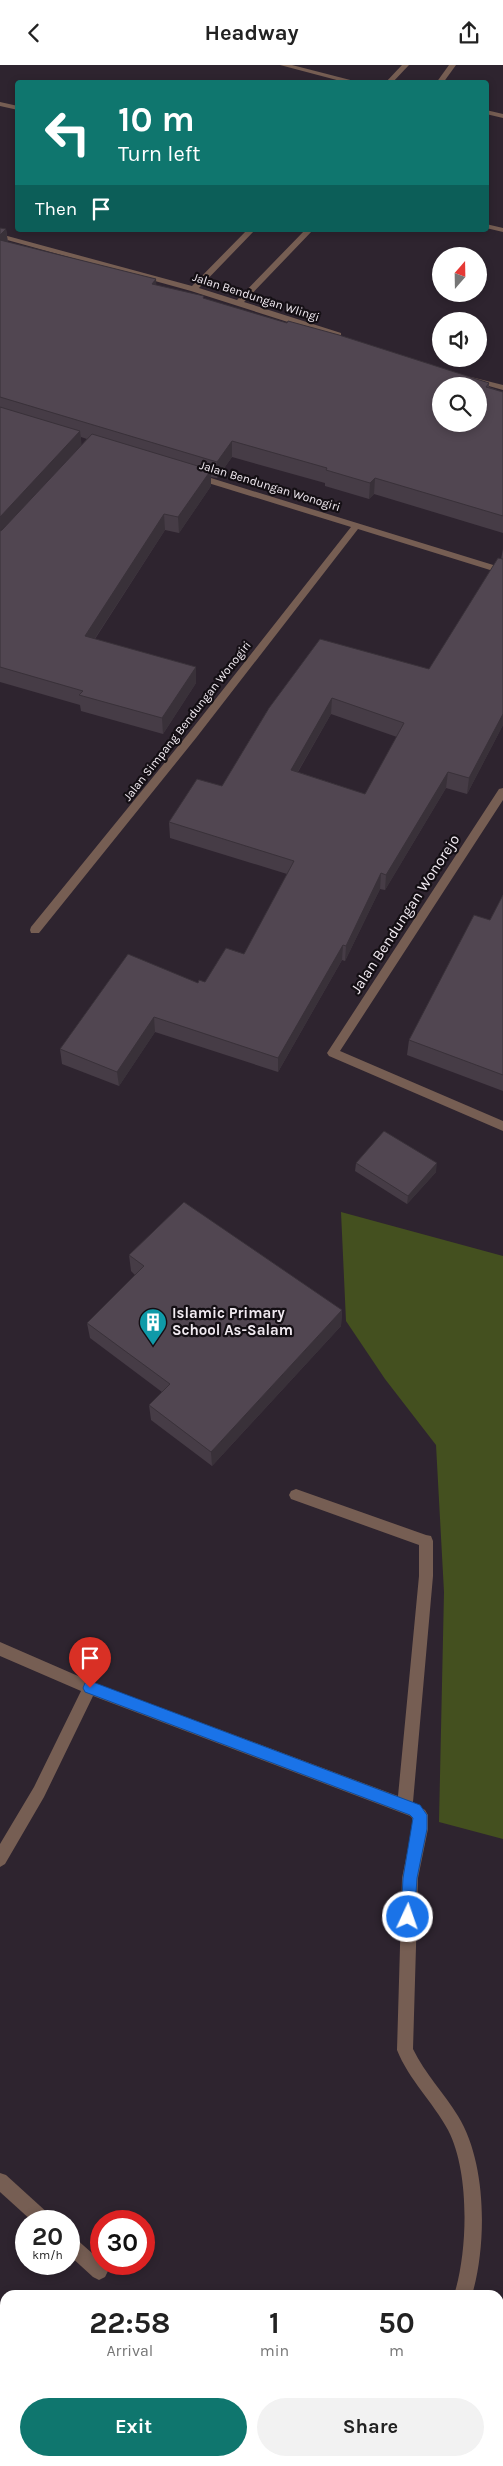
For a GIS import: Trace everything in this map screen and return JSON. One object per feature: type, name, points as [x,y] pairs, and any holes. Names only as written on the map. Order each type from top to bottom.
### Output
[{"type":"street","points":[[283,65],[346,80]]},
{"type":"street","points":[[391,80],[406,65]]},
{"type":"street","points":[[442,80],[453,65]]},
{"type":"street","points":[[0,103],[15,107]]},
{"type":"street","points":[[489,113],[503,116]]},
{"type":"street","points":[[489,227],[503,230]]},
{"type":"street","points":[[194,289],[249,232]]},
{"type":"street","points":[[239,303],[307,232]]},
{"type":"street","name":"Jalan Bendungan Wlingi","points":[[0,236],[194,289],[343,337]]},
{"type":"street","points":[[465,376],[503,388]]},
{"type":"street","name":"Jalan Bendungan Wonogiri","points":[[186,474],[503,571]]},
{"type":"street","name":"Jalan Simpang Bendungan Wonogiri","points":[[35,930],[192,735],[356,526]]},
{"type":"street","name":"Jalan Bendungan Wonorejo","points":[[503,792],[332,1053],[503,1126]]},
{"type":"street","points":[[296,1495],[426,1541],[426,1576],[405,1806]]},
{"type":"street","points":[[0,1649],[90,1688],[405,1806],[415,1810],[420,1815],[420,1829],[410,1878],[405,2050],[411,2065],[454,2123],[466,2164],[473,2210],[473,2239],[472,2266],[465,2290]]},
{"type":"street","points":[[0,1859],[38,1792],[90,1688]]},
{"type":"street","points":[[0,2181],[32,2210]]},
{"type":"street","points":[[80,2254],[90,2263]]},
{"type":"green space","points":[[341,1212],[503,1256],[503,1839],[439,1822],[444,1592],[436,1445],[385,1379],[346,1321]]},
{"type":"building","points":[[0,228],[6,229],[0,235]]},
{"type":"building","points":[[0,240],[156,279],[152,284],[204,296],[203,298],[287,323],[288,321],[339,335],[432,365],[432,367],[439,367],[470,377],[432,377],[432,432],[487,432],[487,387],[503,392],[503,516],[375,478],[370,483],[326,470],[327,468],[232,441],[217,462],[0,397]]},
{"type":"building","points":[[0,407],[80,431],[0,517]]},
{"type":"building","points":[[92,434],[211,470],[178,517],[164,514],[85,636],[196,667],[162,718],[79,695],[83,691],[0,667],[0,531]]},
{"type":"building","points":[[498,558],[503,559],[503,714],[469,778],[448,772],[386,875],[381,873],[346,946],[343,945],[278,1058],[154,1017],[117,1072],[60,1049],[128,954],[198,983],[199,980],[205,982],[226,948],[244,954],[294,861],[169,822],[197,779],[222,786],[269,708],[320,639],[429,669]],"holes":[[[332,698],[404,723],[365,794],[291,770]]]},
{"type":"building","points":[[503,895],[503,1075],[409,1040],[474,915],[490,920]]},
{"type":"building","points":[[384,1131],[437,1163],[408,1196],[356,1163]]},
{"type":"building","name":"Islamic Primary School As-Salam","points":[[184,1202],[342,1310],[211,1452],[149,1405],[170,1384],[87,1323],[144,1266],[129,1255]]},
{"type":"place","name":"Islamic Primary School As-Salam","points":[[153,1346]]},
{"type":"route","points":[[90,1688],[415,1810],[420,1815],[420,1829],[410,1878],[408,1917]]}]
